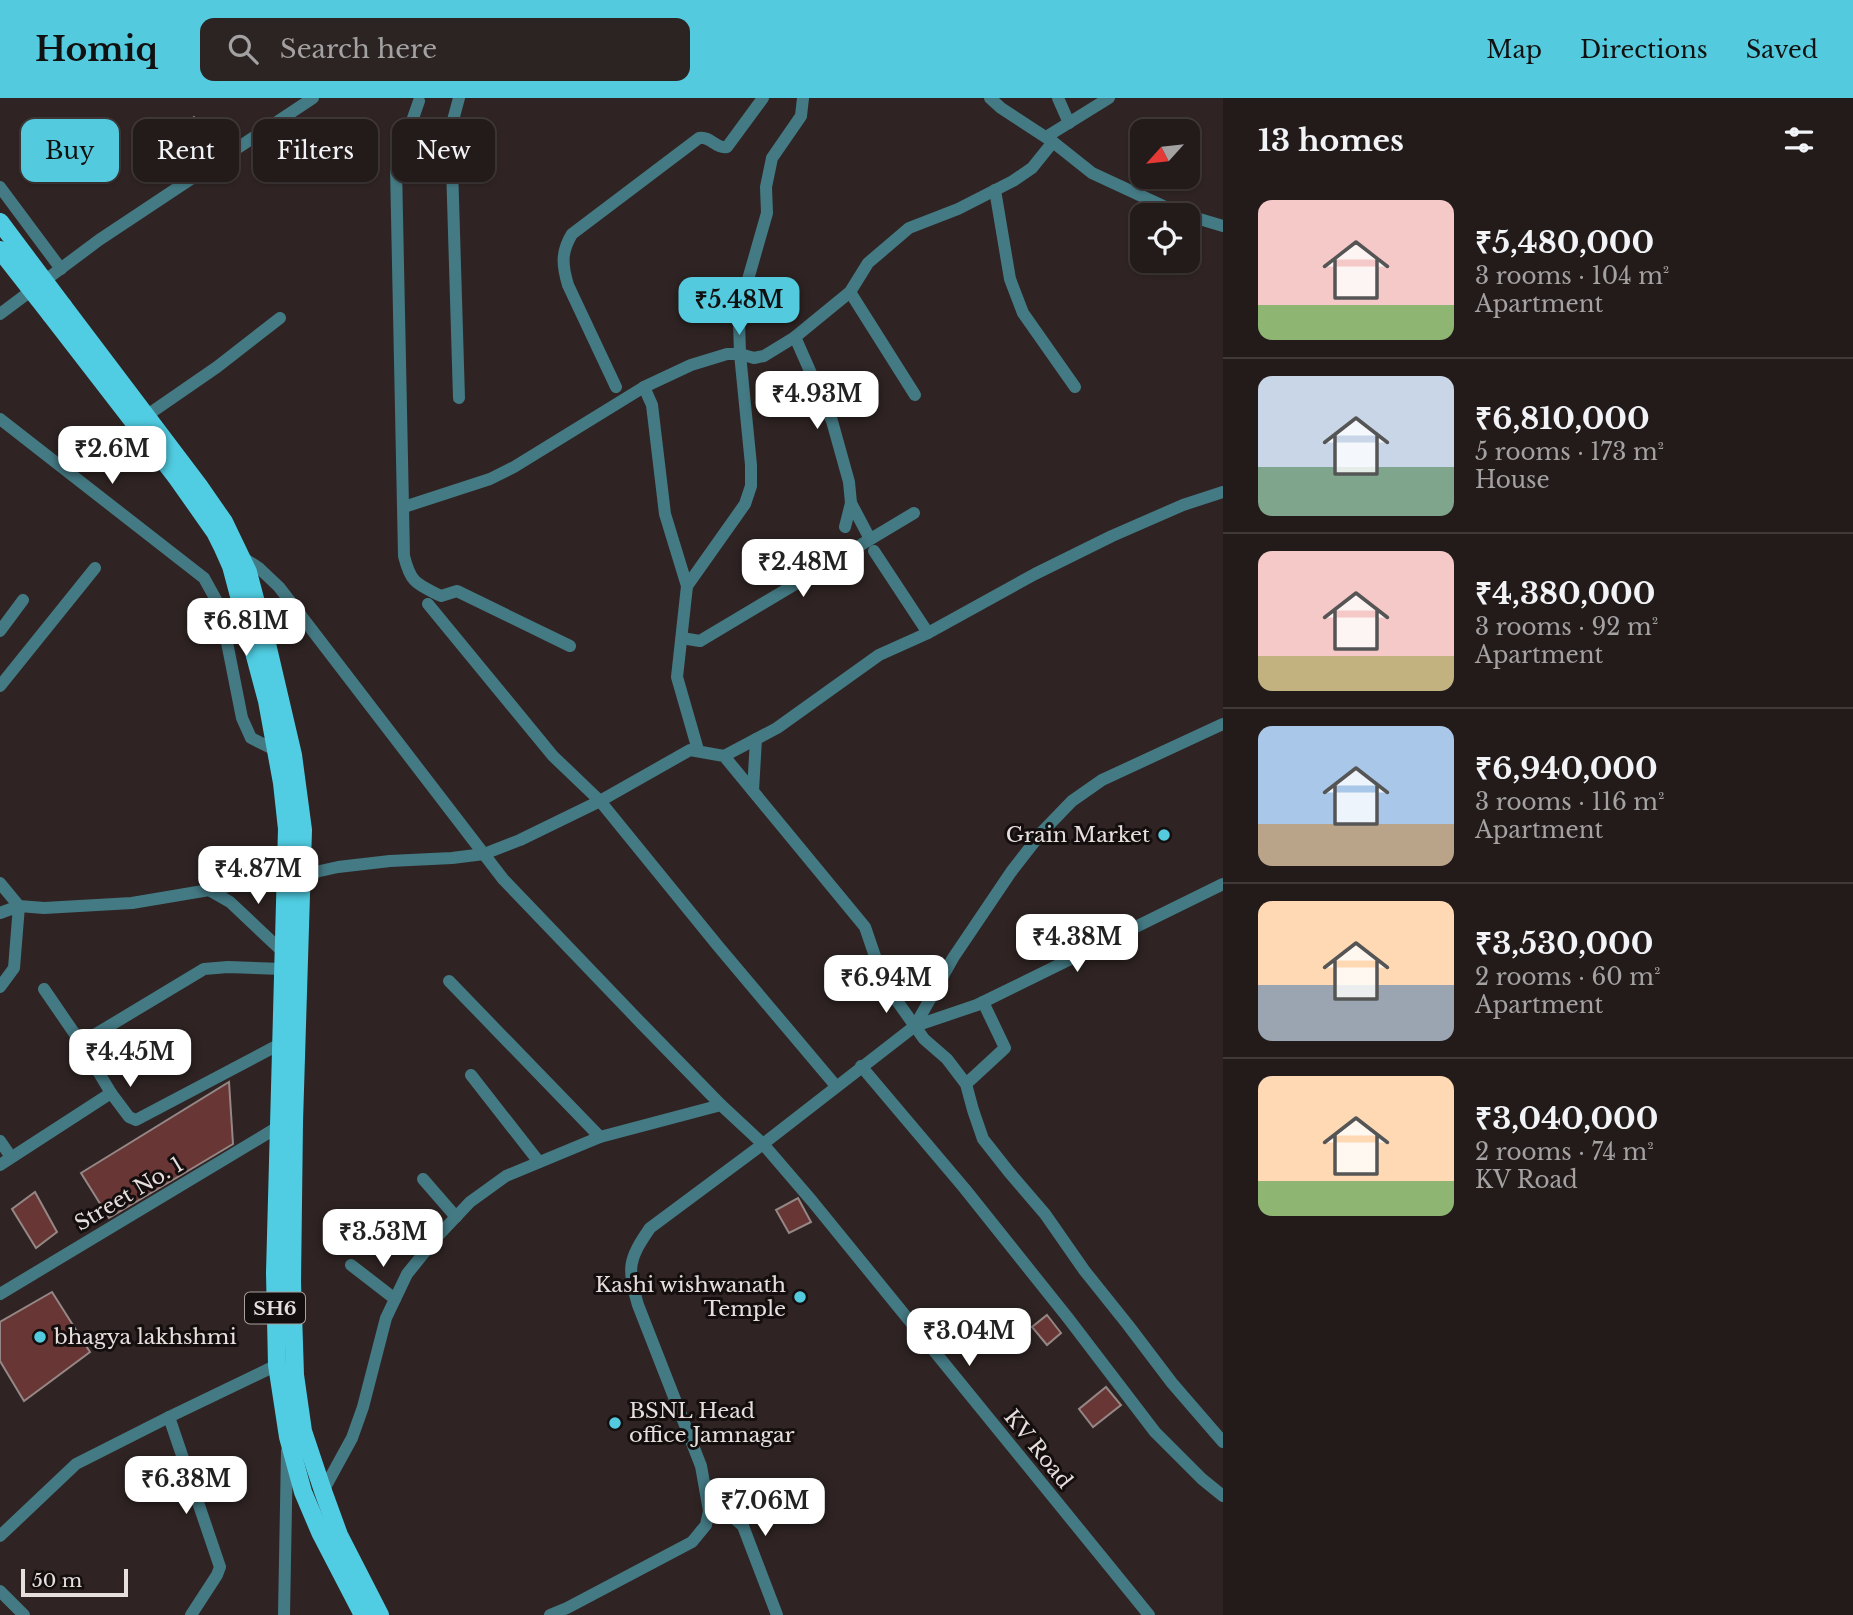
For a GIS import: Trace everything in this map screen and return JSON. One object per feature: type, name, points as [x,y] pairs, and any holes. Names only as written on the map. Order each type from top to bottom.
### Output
[{"type":"main road","name":"SH6","points":[[0,222],[57,310],[141,421],[199,486],[224,522],[241,556],[258,607],[293,755],[303,830],[294,875],[283,961],[275,1273],[277,1365],[288,1437],[303,1492],[320,1532],[363,1615]]},
{"type":"main road","name":"SH6","points":[[0,250],[57,310]]},
{"type":"main road","name":"SH6","points":[[141,421],[223,548],[231,566],[267,701],[282,783],[294,875],[292,1282],[295,1376],[303,1430],[323,1491],[339,1535],[380,1615]]},
{"type":"street","points":[[0,314],[99,240],[313,98]]},
{"type":"street","points":[[459,98],[452,124],[459,398]]},
{"type":"street","points":[[616,387],[568,285],[563,251],[566,244],[572,234],[699,138],[704,137],[722,148],[727,148],[763,98]]},
{"type":"street","points":[[687,586],[745,504],[751,486],[740,354],[741,304],[767,212],[766,187],[772,158],[801,116],[803,98]]},
{"type":"street","points":[[990,98],[1092,173],[1176,212],[1223,226]]},
{"type":"street","points":[[1058,98],[1069,123]]},
{"type":"street","points":[[404,507],[489,479],[514,467],[644,387],[691,365],[716,356],[740,354],[758,358],[795,337],[850,292],[868,263],[909,228],[958,209],[1023,175],[1050,140],[1069,123],[1109,98]]},
{"type":"street","points":[[419,101],[396,167],[404,556],[417,584],[441,596],[457,591],[569,646]]},
{"type":"street","points":[[0,187],[61,269]]},
{"type":"street","points":[[995,190],[1010,279],[1023,313],[1075,387]]},
{"type":"street","points":[[850,292],[915,395]]},
{"type":"street","points":[[141,421],[280,318]]},
{"type":"street","points":[[795,337],[832,421],[849,482],[850,503],[845,527]]},
{"type":"street","points":[[644,387],[652,405],[665,514],[687,586],[677,677],[698,750]]},
{"type":"street","points":[[0,419],[204,578],[220,607],[242,718],[251,738],[277,751]]},
{"type":"street","points":[[724,756],[777,728],[879,655],[928,633],[1035,574],[1112,536],[1183,505],[1223,492]]},
{"type":"street","points":[[850,503],[872,545],[928,633]]},
{"type":"street","points":[[682,638],[700,641],[872,545],[914,513]]},
{"type":"street","name":"KV Road","points":[[223,548],[259,568],[279,587],[503,879],[721,1105],[763,1144],[812,1200],[1149,1615]]},
{"type":"street","points":[[0,686],[4,671],[95,568]]},
{"type":"street","points":[[0,631],[23,600]]},
{"type":"street","points":[[428,604],[553,756],[600,801],[836,1086]]},
{"type":"street","points":[[915,1026],[953,958],[1011,872],[1042,832],[1072,801],[1102,780],[1223,724]]},
{"type":"street","points":[[753,791],[756,739]]},
{"type":"street","points":[[0,913],[19,905],[44,908],[132,903],[338,867],[484,854],[520,840],[600,801],[690,750],[724,756],[865,927],[890,991],[924,1039],[947,1059],[966,1084],[983,1139],[1045,1214],[1084,1270],[1172,1383],[1223,1442]]},
{"type":"street","points":[[0,883],[19,905],[14,968],[0,987]]},
{"type":"street","points":[[550,1615],[569,1612],[692,1542],[706,1525],[709,1511],[701,1466],[632,1285],[630,1265],[637,1247],[650,1228],[915,1026],[983,1002],[1223,884]]},
{"type":"street","points":[[209,891],[230,902],[283,961]]},
{"type":"street","points":[[81,1043],[204,969],[283,961]]},
{"type":"street","points":[[449,981],[600,1137]]},
{"type":"street","points":[[44,989],[111,1093],[136,1121],[280,1044]]},
{"type":"street","points":[[966,1084],[1005,1048],[983,1002]]},
{"type":"street","points":[[861,1066],[965,1189],[1155,1432],[1223,1496]]},
{"type":"street","points":[[471,1075],[539,1162]]},
{"type":"street","points":[[0,1166],[111,1093]]},
{"type":"street","points":[[323,1491],[352,1438],[363,1407],[386,1318],[407,1274],[470,1202],[506,1176],[600,1137],[721,1105]]},
{"type":"street","name":"Street No. 1","points":[[0,1294],[278,1127]]},
{"type":"street","points":[[0,1141],[11,1157]]},
{"type":"street","points":[[424,1179],[456,1217]]},
{"type":"street","points":[[351,1265],[395,1299]]},
{"type":"street","points":[[0,1536],[76,1464],[277,1365]]},
{"type":"street","points":[[284,1615],[288,1437],[300,1404]]},
{"type":"street","points":[[169,1417],[219,1563],[217,1575],[191,1615]]},
{"type":"street","points":[[707,1494],[743,1526],[777,1615]]},
{"type":"street","points":[[0,1591],[24,1615]]},
{"type":"building","points":[[229,1082],[233,1144],[109,1218],[81,1173]]},
{"type":"building","points":[[35,1192],[57,1232],[36,1248],[12,1209]]},
{"type":"building","points":[[798,1198],[811,1222],[789,1233],[776,1210]]},
{"type":"building","name":"bhagya lakhshmi","points":[[52,1292],[90,1352],[24,1401],[0,1361],[0,1322]]},
{"type":"building","points":[[1047,1315],[1061,1333],[1047,1345],[1032,1327]]},
{"type":"building","points":[[1106,1387],[1121,1405],[1093,1427],[1079,1409]]},
{"type":"place","name":"Grain Market","points":[[1164,835]]},
{"type":"place","name":"Kashi wishwanath Temple","points":[[800,1297]]},
{"type":"place","name":"bhagya lakhshmi","points":[[40,1337]]},
{"type":"place","name":"BSNL Head office Jamnagar","points":[[615,1423]]}]
